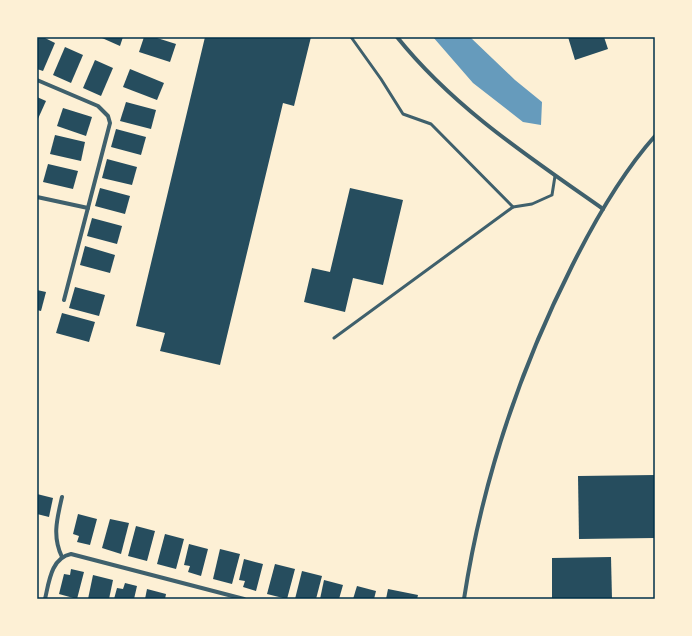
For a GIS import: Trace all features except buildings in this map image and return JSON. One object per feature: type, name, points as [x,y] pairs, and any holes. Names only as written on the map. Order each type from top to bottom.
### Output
[{"type":"street","points":[[397,37],[426,70],[454,98],[509,143],[603,209]]},
{"type":"street","points":[[37,80],[98,106],[108,116],[110,123],[64,300]]},
{"type":"street","points":[[464,599],[481,509],[509,413],[524,371],[558,295],[603,209],[632,164],[655,136]]},
{"type":"street","points":[[37,197],[88,208]]},
{"type":"street","points":[[62,497],[55,531],[57,544],[62,557]]},
{"type":"street","points":[[45,599],[54,567],[62,557],[76,554],[244,599]]},
{"type":"lane","points":[[351,37],[381,79],[403,114],[431,124],[513,207]]},
{"type":"lane","points":[[334,338],[513,207],[532,204],[552,195],[555,176]]},
{"type":"water","points":[[433,37],[470,37],[515,80],[542,102],[541,125],[523,122],[473,83]]}]
